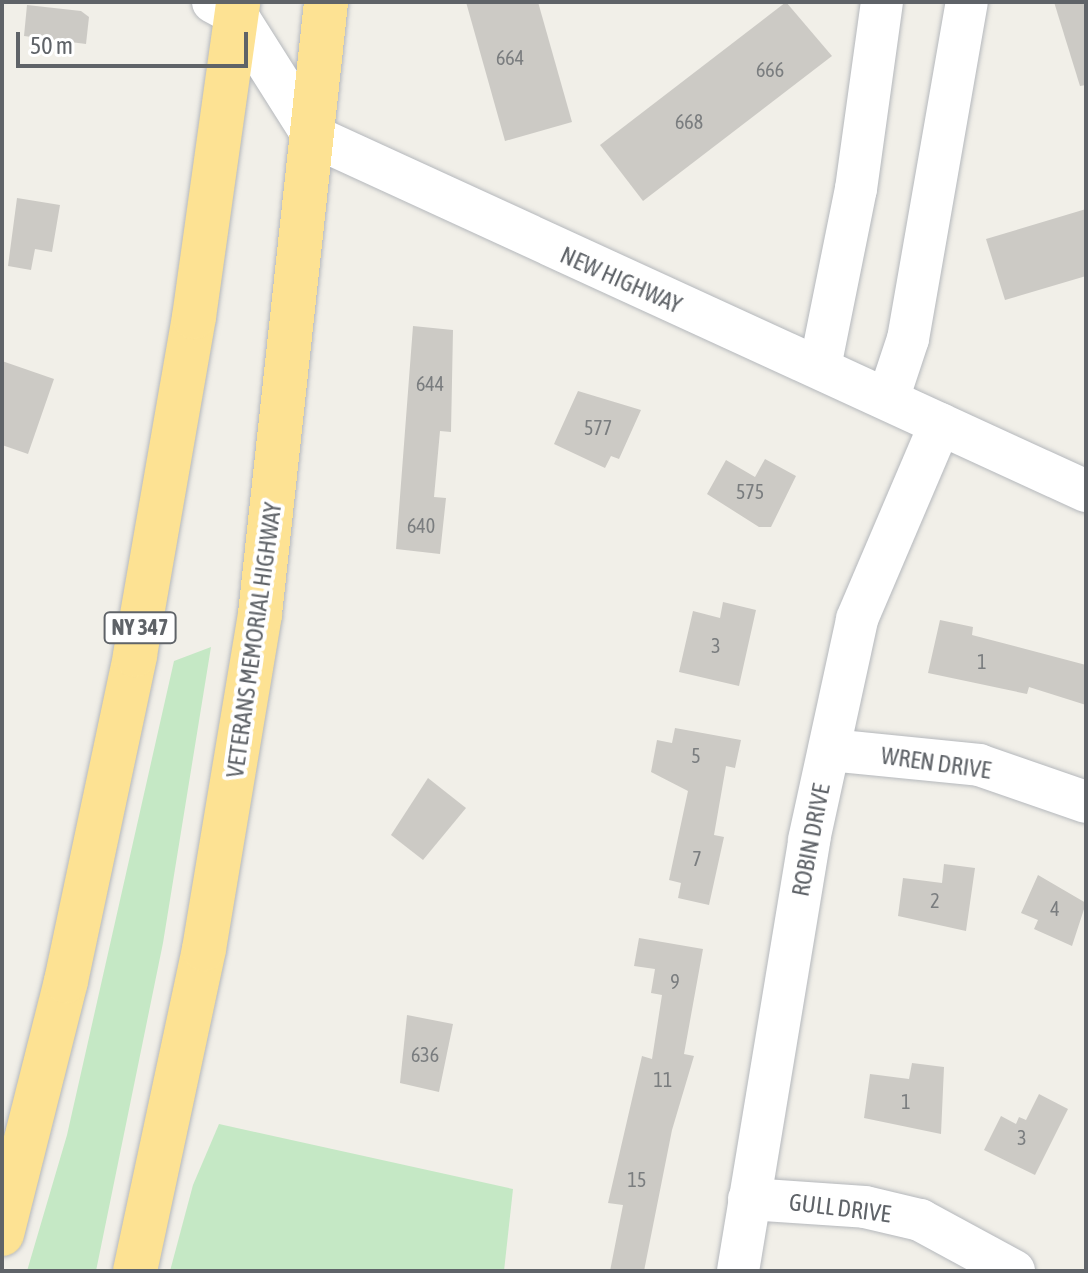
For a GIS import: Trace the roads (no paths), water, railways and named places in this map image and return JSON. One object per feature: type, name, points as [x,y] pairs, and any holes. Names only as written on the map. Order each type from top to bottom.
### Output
[{"type":"highway","name":"VETERANS MEMORIAL HIGHWAY","points":[[135,1271],[204,949],[260,614],[326,2]]},
{"type":"highway","name":"NY 347","points":[[2,1234],[73,951],[140,626],[194,317],[229,6]]},
{"type":"street","points":[[820,367],[840,284],[882,2]]},
{"type":"street","points":[[888,399],[908,339],[967,2]]},
{"type":"street","points":[[229,6],[313,136]]},
{"type":"street","name":"NEW HIGHWAY","points":[[313,136],[1086,491]]},
{"type":"street","name":"ROBIN DRIVE","points":[[738,1271],[830,750],[857,619],[940,424]]},
{"type":"street","name":"WREN DRIVE","points":[[830,750],[979,765],[1086,802]]},
{"type":"street","name":"GULL DRIVE","points":[[749,1199],[865,1207],[920,1220],[1014,1271]]}]
